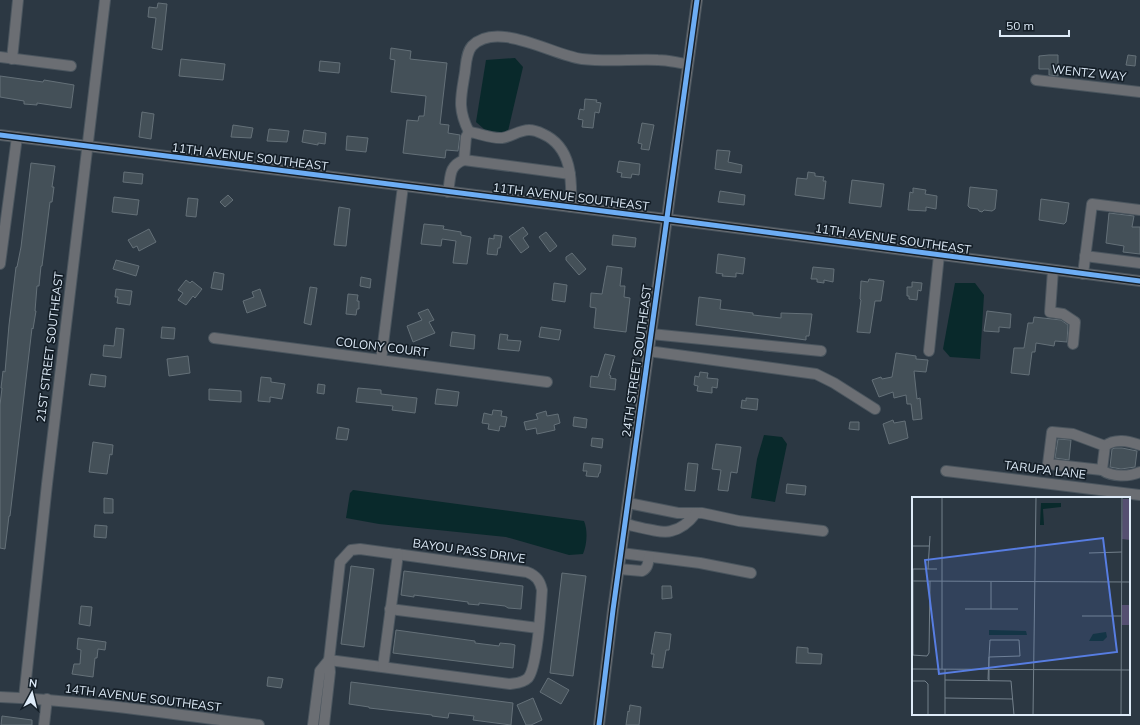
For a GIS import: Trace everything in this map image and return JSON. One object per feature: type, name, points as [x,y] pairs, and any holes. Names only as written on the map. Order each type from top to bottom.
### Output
[{"type":"street","points":[[12,59],[18,0]]},
{"type":"street","name":"21ST STREET SOUTHEAST","points":[[24,698],[48,476],[105,0]]},
{"type":"street","name":"24TH STREET SOUTHEAST","points":[[599,725],[618,569],[697,0]]},
{"type":"street","points":[[469,132],[460,110],[466,60],[472,47],[482,40],[493,36],[506,37],[526,42],[577,58],[600,60],[660,60],[688,64]]},
{"type":"street","points":[[0,57],[71,66]]},
{"type":"street","name":"WENTZ WAY","points":[[1036,80],[1140,92]]},
{"type":"street","points":[[469,132],[502,138],[517,132],[528,130],[540,132],[551,138],[563,151],[569,166],[572,191],[571,207]]},
{"type":"street","points":[[464,160],[466,137],[469,132]]},
{"type":"street","name":"11TH AVENUE SOUTHEAST","points":[[0,135],[666,219],[1140,281]]},
{"type":"street","points":[[0,264],[17,137]]},
{"type":"street","points":[[448,192],[452,170],[456,164],[464,160],[570,174]]},
{"type":"street","points":[[380,360],[403,186]]},
{"type":"street","points":[[1083,274],[1092,204],[1140,210]]},
{"type":"street","points":[[929,351],[939,255]]},
{"type":"street","points":[[1085,256],[1140,263]]},
{"type":"street","points":[[1053,270],[1050,312],[1063,314],[1075,322],[1073,344]]},
{"type":"street","points":[[651,334],[821,351]]},
{"type":"street","name":"COLONY COURT","points":[[214,338],[548,382]]},
{"type":"street","points":[[648,351],[816,374],[875,408]]},
{"type":"street","points":[[1105,446],[1073,434],[1052,432],[1048,464],[1102,470],[1106,473],[1119,475],[1128,475],[1140,472]]},
{"type":"street","points":[[1102,470],[1105,446],[1110,442],[1122,441],[1140,445]]},
{"type":"street","name":"TARUPA LANE","points":[[946,471],[1140,495]]},
{"type":"street","points":[[628,503],[660,510],[696,513],[719,516],[739,521],[823,531]]},
{"type":"street","points":[[625,524],[670,532],[692,519],[696,513]]},
{"type":"street","name":"BAYOU PASS DRIVE","points":[[324,725],[330,672],[330,660],[340,562],[351,550],[360,549],[527,572],[534,574],[540,581],[542,590],[532,671],[528,678],[519,683],[510,684],[330,660]]},
{"type":"street","points":[[621,553],[700,563],[751,573]]},
{"type":"street","points":[[383,667],[398,554]]},
{"type":"street","points":[[618,569],[642,571],[648,566],[649,557]]},
{"type":"street","points":[[390,609],[538,628]]},
{"type":"street","name":"BAYOU PASS DRIVE","points":[[313,725],[320,671],[330,660]]},
{"type":"street","name":"14TH AVENUE SOUTHEAST","points":[[0,697],[47,699],[97,704],[259,725]]},
{"type":"street","points":[[44,725],[47,699]]},
{"type":"shaded area","points":[[515,58],[523,67],[508,131],[492,136],[476,122],[486,60]]},
{"type":"shaded area","points":[[955,283],[975,283],[984,295],[980,359],[950,357],[943,349]]},
{"type":"shaded area","points":[[764,435],[782,437],[787,444],[775,502],[751,498],[757,459]]},
{"type":"shaded area","points":[[353,490],[584,521],[586,538],[583,554],[569,555],[506,537],[379,524],[346,518],[350,493]]},
{"type":"building","points":[[158,3],[167,4],[162,50],[152,48],[156,18],[148,17],[149,7],[157,8]]},
{"type":"building","points":[[391,48],[411,51],[410,59],[447,63],[440,124],[449,125],[448,133],[460,135],[458,151],[446,150],[445,158],[403,153],[407,120],[418,121],[419,116],[424,116],[426,96],[391,92],[395,60],[390,59]]},
{"type":"building","points":[[1058,55],[1058,76],[1049,75],[1049,69],[1039,69],[1039,56]]},
{"type":"building","points":[[1128,55],[1136,56],[1135,66],[1126,65]]},
{"type":"building","points":[[181,59],[225,64],[223,80],[179,76]]},
{"type":"building","points":[[320,61],[340,63],[339,73],[319,71]]},
{"type":"building","points":[[0,76],[43,82],[44,80],[74,85],[71,108],[37,103],[37,105],[24,104],[24,101],[0,97]]},
{"type":"building","points":[[585,99],[597,100],[596,102],[601,103],[599,113],[595,112],[593,128],[582,127],[583,120],[578,119],[580,109],[584,110]]},
{"type":"building","points":[[142,112],[154,114],[151,139],[139,137]]},
{"type":"building","points":[[642,123],[654,125],[649,150],[641,149],[642,144],[638,143]]},
{"type":"building","points":[[233,125],[253,128],[251,138],[231,137]]},
{"type":"building","points":[[269,129],[289,131],[287,142],[267,141]]},
{"type":"building","points":[[304,130],[326,133],[325,144],[318,143],[318,145],[302,142]]},
{"type":"building","points":[[347,136],[368,138],[366,152],[346,150]]},
{"type":"building","points":[[717,150],[730,151],[728,162],[742,165],[741,173],[715,169]]},
{"type":"building","points":[[619,161],[640,164],[639,175],[632,174],[631,178],[621,177],[622,173],[617,172]]},
{"type":"building","points":[[31,163],[55,166],[52,187],[54,187],[52,202],[50,202],[39,286],[37,286],[36,311],[33,329],[32,328],[5,549],[0,548],[1,388],[3,371],[5,372],[16,267],[21,247]]},
{"type":"building","points":[[124,172],[143,174],[142,184],[123,182]]},
{"type":"building","points":[[808,172],[815,173],[815,176],[824,177],[823,181],[826,181],[824,199],[795,195],[797,178],[807,179]]},
{"type":"building","points":[[852,180],[884,184],[881,207],[849,203]]},
{"type":"building","points":[[970,187],[997,190],[995,209],[992,211],[984,210],[982,212],[978,209],[970,208],[968,206]]},
{"type":"building","points":[[913,188],[926,190],[925,194],[937,196],[936,209],[926,207],[926,211],[908,210],[910,192],[913,193]]},
{"type":"building","points":[[720,191],[745,195],[744,205],[718,202]]},
{"type":"building","points":[[228,195],[233,200],[225,207],[220,202]]},
{"type":"building","points":[[114,197],[139,200],[137,215],[112,212]]},
{"type":"building","points":[[188,198],[198,199],[196,217],[186,216]]},
{"type":"building","points":[[1041,199],[1069,203],[1066,222],[1064,224],[1039,220]]},
{"type":"building","points":[[339,207],[350,209],[346,246],[334,245]]},
{"type":"building","points":[[1109,213],[1134,216],[1132,227],[1140,227],[1140,254],[1123,252],[1124,246],[1106,243]]},
{"type":"building","points":[[424,224],[444,226],[443,229],[461,232],[461,235],[471,237],[467,264],[453,263],[456,241],[442,239],[441,246],[421,244]]},
{"type":"building","points":[[523,227],[528,234],[523,238],[529,247],[521,253],[509,237]]},
{"type":"building","points":[[149,229],[156,242],[139,251],[137,246],[133,248],[128,240]]},
{"type":"building","points":[[546,232],[557,246],[550,252],[539,237]]},
{"type":"building","points":[[494,235],[502,236],[500,248],[498,248],[497,255],[487,254],[489,238],[494,239]]},
{"type":"building","points":[[613,235],[636,238],[635,247],[612,245]]},
{"type":"building","points":[[572,253],[586,269],[579,275],[566,260],[566,257]]},
{"type":"building","points":[[718,254],[745,258],[743,274],[736,273],[736,277],[722,276],[723,274],[716,273]]},
{"type":"building","points":[[116,260],[139,266],[136,276],[113,269]]},
{"type":"building","points":[[607,266],[622,268],[620,286],[625,286],[624,297],[630,298],[626,332],[594,328],[596,308],[590,307],[591,293],[602,294]]},
{"type":"building","points":[[813,267],[834,269],[833,282],[824,280],[824,283],[817,282],[817,279],[811,279]]},
{"type":"building","points":[[214,272],[224,274],[222,290],[211,288]]},
{"type":"building","points":[[361,277],[371,279],[370,288],[360,286]]},
{"type":"building","points":[[869,279],[884,281],[881,301],[875,301],[870,333],[857,332],[861,300],[861,281],[868,282]]},
{"type":"building","points":[[186,280],[190,283],[192,281],[202,289],[195,298],[193,296],[186,305],[178,300],[183,293],[178,290]]},
{"type":"building","points":[[912,282],[922,283],[921,291],[918,290],[917,300],[909,299],[909,296],[907,296],[907,287],[912,287]]},
{"type":"building","points":[[554,283],[567,285],[565,302],[552,300]]},
{"type":"building","points":[[310,287],[317,288],[311,325],[304,323]]},
{"type":"building","points":[[116,289],[132,291],[130,305],[117,303],[118,297],[115,297]]},
{"type":"building","points":[[260,289],[266,306],[247,313],[243,301],[254,297],[252,292]]},
{"type":"building","points":[[348,294],[358,295],[357,301],[359,301],[359,309],[357,309],[356,315],[346,314]]},
{"type":"building","points":[[699,297],[721,300],[720,309],[753,313],[753,315],[781,318],[781,313],[812,314],[809,336],[806,336],[806,340],[696,325]]},
{"type":"building","points":[[428,309],[434,320],[429,322],[435,333],[413,342],[407,326],[422,320],[418,313]]},
{"type":"building","points":[[987,311],[1011,314],[1010,328],[999,327],[999,332],[984,331]]},
{"type":"building","points":[[1034,317],[1061,320],[1068,325],[1067,342],[1055,341],[1054,346],[1036,343],[1035,352],[1032,352],[1029,375],[1011,373],[1014,348],[1024,348],[1028,323],[1033,323]]},
{"type":"building","points":[[162,327],[175,328],[174,339],[161,338]]},
{"type":"building","points":[[541,327],[561,330],[559,340],[539,337]]},
{"type":"building","points":[[116,328],[124,329],[121,358],[103,356],[104,345],[114,346]]},
{"type":"building","points":[[452,332],[475,335],[474,349],[450,346]]},
{"type":"building","points":[[500,334],[508,335],[507,340],[521,341],[519,351],[498,349]]},
{"type":"building","points":[[896,353],[916,356],[916,359],[928,360],[926,372],[914,371],[917,399],[920,398],[922,419],[913,420],[911,404],[907,404],[906,395],[894,398],[893,392],[879,397],[872,380],[881,377],[882,379],[892,377]]},
{"type":"building","points":[[605,354],[615,356],[609,375],[611,376],[610,378],[616,379],[615,390],[590,387],[591,376],[598,377]]},
{"type":"building","points":[[188,356],[190,373],[169,376],[167,359]]},
{"type":"building","points":[[700,372],[708,373],[707,378],[718,379],[717,388],[712,387],[712,393],[697,391],[698,386],[694,385],[695,376],[699,377]]},
{"type":"building","points":[[91,374],[106,376],[105,387],[89,385]]},
{"type":"building","points":[[261,377],[271,378],[271,382],[285,384],[282,399],[270,397],[270,402],[258,401]]},
{"type":"building","points":[[318,384],[325,385],[324,394],[317,393]]},
{"type":"building","points":[[358,388],[381,390],[381,394],[417,398],[415,413],[392,410],[393,406],[356,402]]},
{"type":"building","points":[[209,389],[241,391],[241,402],[209,400]]},
{"type":"building","points":[[437,389],[459,392],[457,406],[435,404]]},
{"type":"building","points":[[746,398],[758,399],[757,410],[741,408],[742,400],[746,401]]},
{"type":"building","points":[[493,410],[502,411],[501,416],[507,417],[505,427],[500,426],[499,431],[488,429],[489,424],[482,423],[484,413],[492,415]]},
{"type":"building","points":[[546,411],[547,416],[558,414],[560,423],[554,425],[555,430],[537,434],[536,428],[526,430],[524,422],[538,419],[536,414]]},
{"type":"building","points":[[574,417],[587,419],[586,428],[573,426]]},
{"type":"building","points":[[893,420],[894,423],[905,421],[908,438],[889,444],[883,424]]},
{"type":"building","points":[[850,422],[859,422],[859,430],[849,429]]},
{"type":"building","points":[[338,427],[349,429],[347,440],[336,439]]},
{"type":"building","points":[[592,438],[603,439],[602,448],[591,446]]},
{"type":"building","points":[[1058,439],[1071,440],[1069,460],[1055,458]]},
{"type":"building","points":[[93,442],[113,445],[107,474],[89,472]]},
{"type":"building","points":[[716,444],[741,447],[737,473],[731,472],[728,491],[718,490],[721,470],[712,469]]},
{"type":"building","points":[[1115,448],[1137,451],[1135,467],[1121,469],[1110,467],[1112,449]]},
{"type":"building","points":[[584,463],[601,465],[598,477],[586,476],[587,471],[583,471]]},
{"type":"building","points":[[688,463],[698,464],[695,491],[685,490]]},
{"type":"building","points":[[787,484],[806,486],[805,495],[786,493]]},
{"type":"building","points":[[104,498],[113,499],[113,513],[104,513]]},
{"type":"building","points":[[95,525],[107,526],[106,538],[94,537]]},
{"type":"building","points":[[351,566],[374,569],[364,647],[341,644]]},
{"type":"building","points":[[404,571],[523,586],[521,609],[479,603],[479,605],[468,604],[468,602],[414,595],[414,597],[401,595]]},
{"type":"building","points":[[562,573],[586,576],[573,676],[550,673]]},
{"type":"building","points":[[662,586],[671,586],[672,598],[662,599]]},
{"type":"building","points":[[81,606],[92,607],[90,626],[79,624]]},
{"type":"building","points":[[396,630],[475,641],[475,643],[499,646],[500,643],[515,645],[513,668],[393,653]]},
{"type":"building","points":[[655,632],[671,634],[669,650],[666,650],[663,668],[652,667],[654,654],[651,654]]},
{"type":"building","points":[[78,638],[106,642],[105,650],[98,649],[97,658],[95,658],[93,677],[72,674],[74,664],[80,664],[81,650],[77,649]]},
{"type":"building","points":[[797,647],[808,648],[808,653],[822,654],[821,664],[796,663]]},
{"type":"building","points":[[268,677],[283,679],[281,688],[267,686]]},
{"type":"building","points":[[548,678],[569,690],[561,704],[540,692]]},
{"type":"building","points":[[351,682],[513,703],[511,725],[473,720],[474,716],[449,713],[448,718],[349,704]]},
{"type":"building","points":[[533,698],[542,720],[531,725],[526,725],[517,705]]},
{"type":"building","points":[[630,705],[641,707],[639,725],[626,725]]},
{"type":"building","points":[[2,716],[32,720],[32,725],[1,725]]},
{"type":"cycle path","points":[[599,725],[613,610],[697,0]]},
{"type":"cycle path","points":[[0,135],[666,219],[1140,281]]}]
